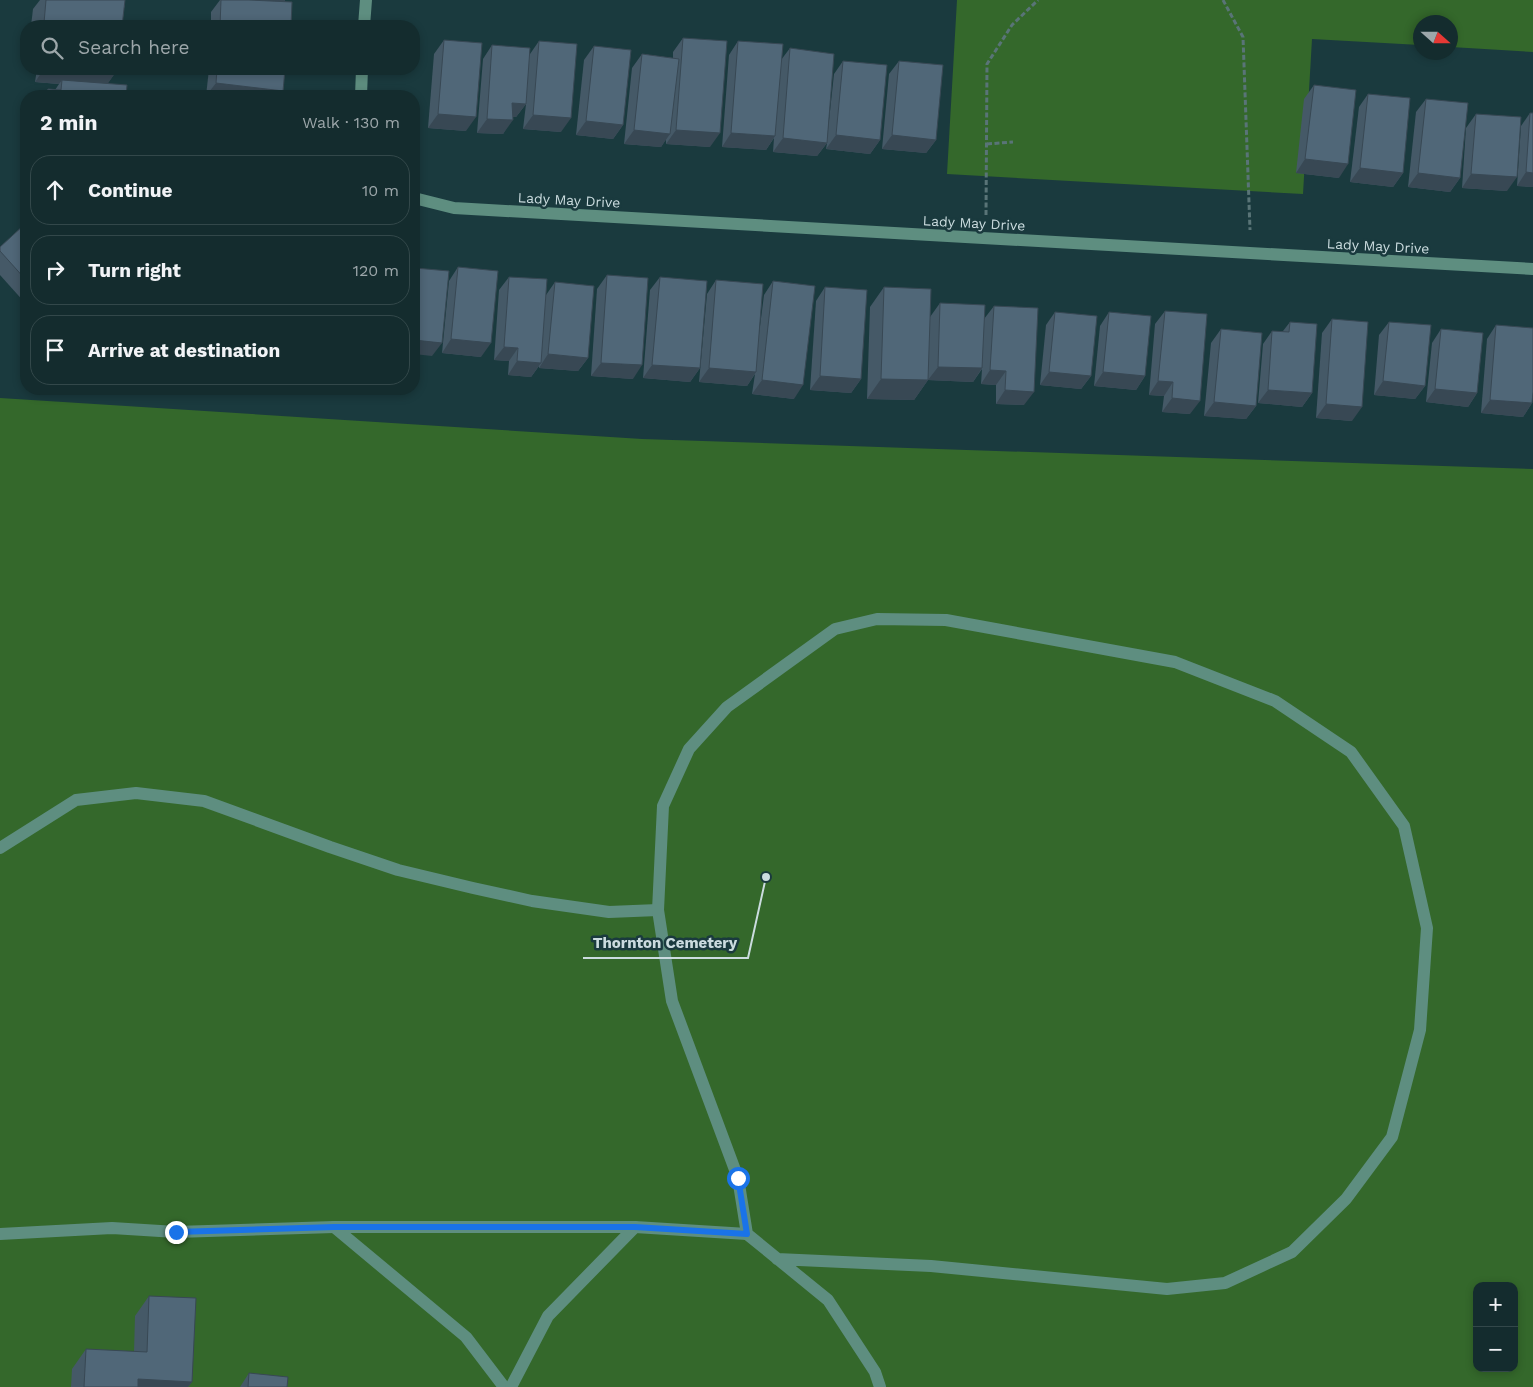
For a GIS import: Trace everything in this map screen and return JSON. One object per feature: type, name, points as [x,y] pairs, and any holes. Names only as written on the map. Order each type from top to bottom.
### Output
[{"type":"street","points":[[364,20],[366,0]]},
{"type":"street","points":[[361,90],[362,75]]},
{"type":"street","name":"Lady May Drive","points":[[420,200],[454,208],[1533,269]]},
{"type":"street","points":[[747,1234],[738,1178],[672,1001],[658,910],[663,806],[689,749],[727,707],[835,630],[877,619],[946,620],[1175,662],[1275,701],[1351,752],[1404,826],[1427,928],[1420,1030],[1392,1137],[1346,1199],[1292,1252],[1225,1282],[1167,1289],[930,1266],[778,1259]]},
{"type":"street","points":[[0,848],[76,800],[136,793],[204,801],[398,870],[473,888],[532,901],[609,912],[658,910]]},
{"type":"street","points":[[0,1234],[112,1228],[176,1232],[334,1227],[635,1227],[747,1234],[828,1300],[875,1372],[880,1387]]},
{"type":"street","points":[[334,1227],[466,1337],[504,1387]]},
{"type":"street","points":[[512,1387],[548,1316],[635,1227]]},
{"type":"path","points":[[986,238],[988,64],[1012,25],[1038,0]]},
{"type":"path","points":[[1222,0],[1243,36],[1251,253]]},
{"type":"path","points":[[987,144],[1013,142]]},
{"type":"green space","points":[[957,0],[1533,0],[1533,52],[1458,47],[1458,15],[1413,15],[1413,45],[1312,39],[1303,194],[947,174]]},
{"type":"green space","points":[[0,398],[642,439],[1533,469],[1533,1387],[0,1387]]},
{"type":"building","points":[[46,0],[125,0],[123,20],[44,20]]},
{"type":"building","points":[[221,0],[292,2],[291,20],[220,20]]},
{"type":"building","points":[[683,38],[727,41],[720,133],[676,130]]},
{"type":"building","points":[[444,40],[482,43],[476,117],[438,114]]},
{"type":"building","points":[[539,41],[577,44],[571,118],[533,115]]},
{"type":"building","points":[[738,41],[783,44],[775,136],[731,133]]},
{"type":"building","points":[[492,45],[530,48],[526,104],[512,103],[513,120],[487,119]]},
{"type":"building","points":[[594,46],[631,50],[623,125],[586,121]]},
{"type":"building","points":[[790,48],[834,54],[827,143],[783,138]]},
{"type":"building","points":[[642,54],[679,59],[670,134],[634,130]]},
{"type":"building","points":[[843,61],[887,65],[880,140],[836,135]]},
{"type":"building","points":[[899,61],[943,65],[936,140],[892,135]]},
{"type":"building","points":[[217,75],[284,75],[283,90],[216,83]]},
{"type":"building","points":[[62,80],[127,85],[127,90],[61,90]]},
{"type":"building","points":[[1314,85],[1356,90],[1348,164],[1305,159]]},
{"type":"building","points":[[1368,94],[1410,98],[1403,173],[1360,168]]},
{"type":"building","points":[[1426,99],[1468,103],[1460,178],[1418,173]]},
{"type":"building","points":[[1530,113],[1533,113],[1533,173],[1526,172]]},
{"type":"building","points":[[1476,114],[1521,117],[1517,177],[1471,174]]},
{"type":"building","points":[[20,229],[20,273],[0,251],[0,247]]},
{"type":"building","points":[[458,267],[498,271],[491,343],[451,339]]},
{"type":"building","points":[[420,268],[449,271],[442,343],[420,341]]},
{"type":"building","points":[[607,275],[648,278],[642,365],[601,363]]},
{"type":"building","points":[[509,277],[547,279],[541,363],[517,361],[518,348],[504,347]]},
{"type":"building","points":[[660,277],[707,281],[700,368],[652,365]]},
{"type":"building","points":[[716,280],[763,284],[756,372],[709,368]]},
{"type":"building","points":[[773,281],[815,286],[803,385],[762,380]]},
{"type":"building","points":[[555,282],[594,286],[588,358],[548,354]]},
{"type":"building","points":[[825,287],[867,290],[861,379],[820,376]]},
{"type":"building","points":[[884,287],[931,289],[928,380],[881,379]]},
{"type":"building","points":[[940,303],[985,305],[982,368],[938,367]]},
{"type":"building","points":[[994,306],[1038,308],[1034,392],[1005,390],[1006,371],[990,370]]},
{"type":"building","points":[[1165,311],[1207,314],[1200,401],[1172,398],[1173,382],[1158,381]]},
{"type":"building","points":[[1055,312],[1097,316],[1091,376],[1049,372]]},
{"type":"building","points":[[1109,312],[1151,316],[1145,376],[1103,372]]},
{"type":"building","points":[[1332,319],[1368,322],[1362,407],[1326,404]]},
{"type":"building","points":[[1290,322],[1317,324],[1312,393],[1268,390],[1272,331],[1289,332]]},
{"type":"building","points":[[1389,322],[1431,325],[1425,386],[1383,381]]},
{"type":"building","points":[[1496,325],[1533,328],[1532,403],[1490,400]]},
{"type":"building","points":[[1221,329],[1262,333],[1256,406],[1214,402]]},
{"type":"building","points":[[1441,329],[1483,333],[1477,393],[1435,389]]},
{"type":"building","points":[[149,1296],[196,1298],[192,1382],[138,1379],[138,1387],[84,1387],[86,1349],[147,1352]]},
{"type":"building","points":[[249,1373],[288,1377],[287,1387],[248,1387]]},
{"type":"place","name":"Thornton Cemetery","points":[[766,877]]},
{"type":"route","points":[[176,1232],[334,1227],[635,1227],[747,1234],[738,1178]]}]
